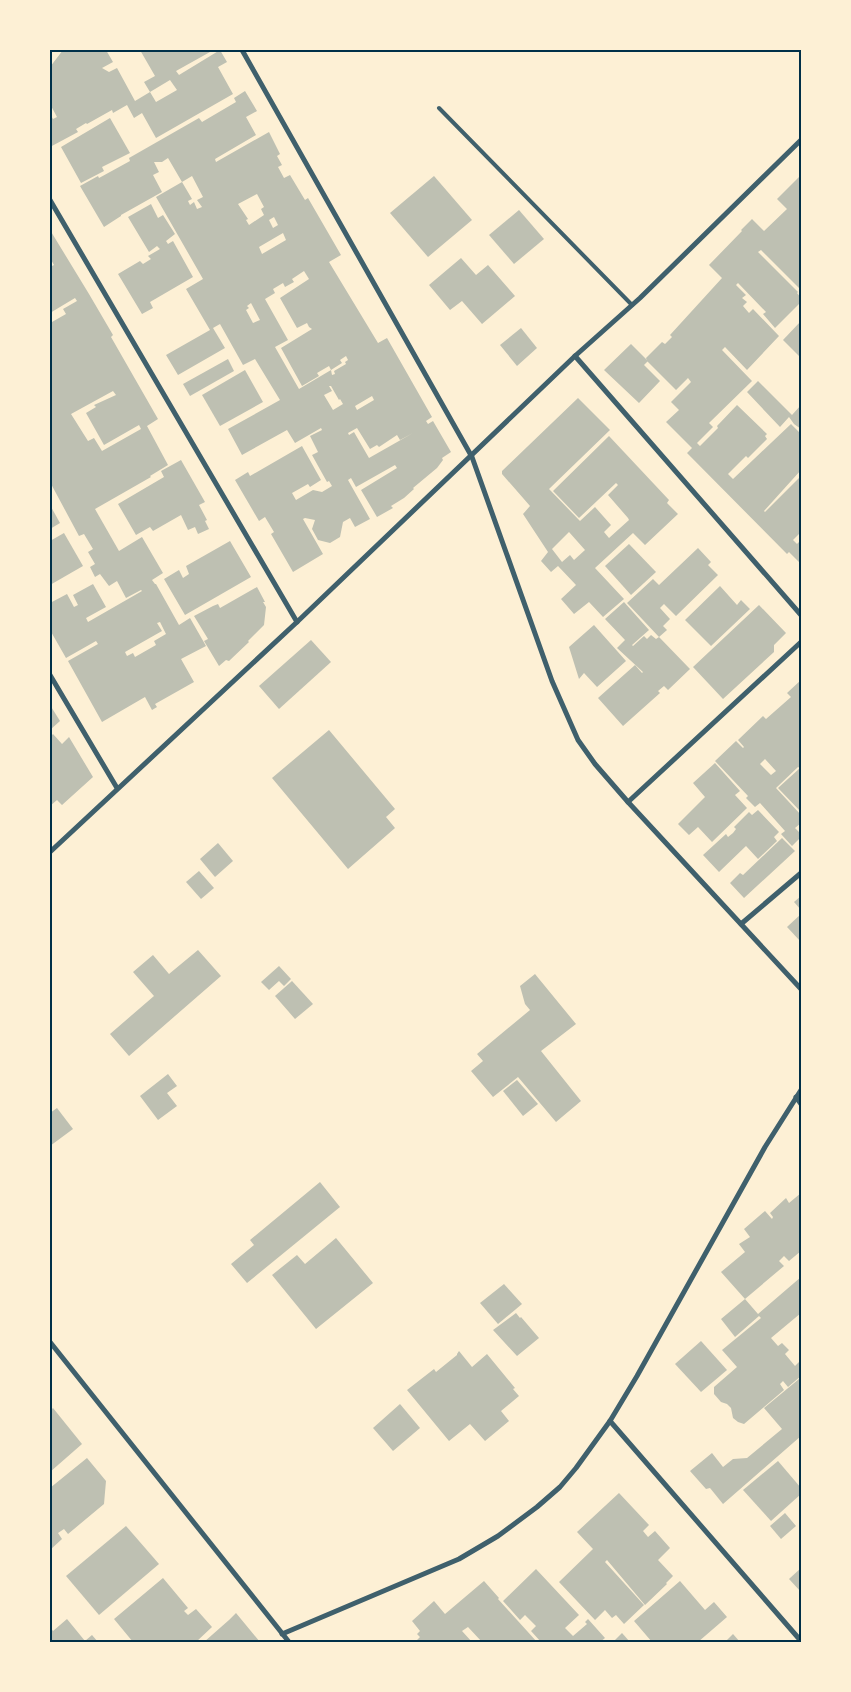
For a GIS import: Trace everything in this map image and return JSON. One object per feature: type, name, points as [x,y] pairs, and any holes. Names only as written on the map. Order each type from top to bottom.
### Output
[{"type":"street","points":[[242,50],[472,457],[552,681],[578,740],[595,764],[628,802],[801,989]]},
{"type":"street","points":[[50,852],[472,457],[575,356],[632,305],[801,140]]},
{"type":"street","points":[[50,200],[297,622]]},
{"type":"street","points":[[575,356],[801,614]]},
{"type":"street","points":[[628,802],[801,642]]},
{"type":"street","points":[[50,675],[117,788]]},
{"type":"street","points":[[741,924],[801,873]]},
{"type":"street","points":[[282,1634],[459,1559],[498,1536],[537,1508],[560,1487],[610,1421],[638,1376],[765,1147],[801,1090]]},
{"type":"street","points":[[796,1097],[801,1104]]},
{"type":"street","points":[[50,1342],[289,1642]]},
{"type":"street","points":[[610,1421],[801,1641]]},
{"type":"lane","points":[[439,108],[632,305]]},
{"type":"building","points":[[63,50],[106,50],[113,62],[102,68],[109,72],[117,68],[135,101],[150,92],[144,82],[155,76],[140,50],[209,50],[210,52],[176,71],[179,75],[220,50],[227,62],[218,67],[233,94],[156,138],[142,113],[134,118],[127,105],[113,113],[112,110],[86,123],[76,129],[78,132],[50,147],[50,114],[53,119],[57,117],[50,104],[50,67]],"holes":[[[170,80],[177,90],[156,102],[150,92]]]},
{"type":"building","points":[[245,91],[257,111],[246,117],[256,135],[215,159],[216,162],[269,132],[280,154],[277,156],[282,165],[278,167],[284,178],[290,175],[305,200],[308,198],[341,255],[329,262],[378,343],[387,338],[432,417],[426,421],[428,424],[433,421],[451,452],[442,458],[443,460],[437,468],[404,498],[391,506],[393,508],[377,517],[361,490],[397,468],[395,465],[356,487],[351,478],[348,480],[370,519],[355,527],[350,518],[343,522],[340,537],[330,543],[318,540],[312,529],[315,520],[303,519],[323,554],[293,572],[271,534],[274,532],[265,517],[259,521],[235,480],[248,472],[250,476],[302,446],[321,480],[310,487],[308,484],[292,493],[296,500],[313,490],[322,492],[332,486],[329,481],[327,482],[312,455],[318,452],[310,436],[322,430],[321,428],[295,443],[287,430],[242,455],[228,429],[280,400],[255,359],[243,365],[220,324],[213,328],[225,348],[178,375],[166,355],[210,330],[186,289],[203,279],[156,197],[182,182],[168,158],[162,162],[154,162],[159,172],[153,175],[162,192],[104,227],[80,186],[130,161],[129,158],[199,118],[202,122],[236,102],[234,98]],"holes":[[[192,176],[203,197],[197,200],[202,207],[197,209],[194,202],[190,205],[188,201],[192,199],[182,182]],[[257,194],[264,207],[261,209],[264,215],[249,225],[246,220],[248,219],[238,204]],[[274,217],[278,225],[273,228],[269,220]],[[283,233],[286,240],[262,254],[259,247]],[[304,271],[309,279],[280,298],[297,328],[307,323],[312,329],[281,348],[302,386],[319,376],[317,373],[329,366],[331,370],[299,389],[275,347],[288,340],[265,299],[275,293],[273,289],[283,283],[285,287],[294,282],[292,279]],[[251,303],[260,320],[253,323],[246,310],[249,308],[247,306]],[[346,356],[348,360],[345,362],[346,364],[334,371],[335,374],[332,375],[331,370],[342,363],[340,360]],[[329,386],[331,386],[343,404],[333,410],[324,395],[332,391]],[[372,396],[374,400],[357,410],[355,406]],[[357,428],[370,449],[377,445],[379,447],[397,435],[400,440],[413,433],[369,458],[354,432],[349,435],[348,433]]]},
{"type":"building","points":[[110,118],[130,153],[102,167],[104,171],[81,183],[61,147]]},
{"type":"building","points":[[801,175],[801,290],[761,250],[758,252],[798,292],[801,302],[775,328],[763,314],[766,312],[738,283],[736,285],[746,295],[742,298],[747,302],[743,306],[749,313],[753,309],[779,336],[747,370],[725,347],[722,350],[752,381],[709,423],[713,427],[697,443],[700,446],[737,405],[767,434],[765,436],[767,439],[728,474],[733,479],[791,424],[801,434],[801,470],[764,511],[801,476],[801,532],[793,540],[797,544],[801,540],[801,564],[789,552],[787,554],[687,453],[692,448],[666,422],[679,410],[671,402],[691,382],[688,378],[676,390],[646,358],[662,342],[665,344],[672,337],[670,335],[722,278],[709,265],[752,219],[764,231],[787,209],[777,199]]},
{"type":"building","points":[[434,176],[472,220],[428,257],[390,213]]},
{"type":"building","points":[[151,204],[158,218],[163,215],[175,234],[166,241],[168,244],[173,241],[193,277],[150,302],[153,308],[142,314],[118,274],[140,261],[143,264],[151,259],[148,256],[160,249],[157,246],[149,252],[128,217]]},
{"type":"building","points":[[519,210],[544,239],[514,264],[489,235]]},
{"type":"building","points":[[50,230],[113,335],[111,337],[158,419],[147,426],[168,465],[151,477],[95,509],[119,551],[142,537],[163,573],[152,580],[179,625],[190,618],[206,646],[181,659],[194,682],[155,704],[157,707],[152,710],[145,697],[102,722],[68,661],[98,644],[96,641],[66,658],[50,630],[50,603],[67,594],[74,607],[78,605],[73,595],[93,584],[106,607],[86,618],[88,622],[142,591],[126,598],[117,581],[109,586],[100,574],[95,577],[90,567],[95,564],[88,552],[93,549],[84,534],[79,536],[50,482],[50,319],[52,322],[66,314],[63,309],[77,301],[75,298],[50,313],[50,267],[54,265],[50,258]],"holes":[[[113,391],[116,395],[94,405],[96,407],[86,413],[104,445],[139,425],[141,429],[102,451],[94,438],[88,441],[71,414]],[[160,622],[166,634],[154,641],[156,645],[135,657],[133,653],[127,656],[125,652],[162,631],[157,623]]]},
{"type":"building","points":[[461,258],[476,275],[488,265],[515,296],[482,324],[462,301],[450,310],[429,285]]},
{"type":"building","points":[[801,321],[801,358],[783,340]]},
{"type":"building","points":[[521,328],[537,348],[517,366],[500,345]]},
{"type":"building","points":[[631,344],[648,361],[644,365],[660,381],[639,403],[604,370]]},
{"type":"building","points":[[228,359],[234,371],[190,396],[183,384]]},
{"type":"building","points":[[245,370],[263,402],[220,426],[202,395]]},
{"type":"building","points":[[758,381],[792,415],[801,405],[801,429],[789,417],[780,427],[747,392]]},
{"type":"building","points":[[578,398],[610,430],[549,489],[580,521],[595,507],[611,525],[604,532],[609,538],[629,520],[608,495],[618,485],[616,483],[579,518],[553,491],[609,436],[669,500],[667,503],[678,514],[645,545],[633,533],[595,568],[624,599],[603,617],[589,602],[574,614],[561,599],[576,585],[558,566],[551,572],[541,561],[548,552],[523,514],[530,506],[502,474],[502,471]],"holes":[[[569,532],[585,550],[574,560],[570,555],[562,562],[552,549]]]},
{"type":"building","points":[[181,460],[205,502],[199,505],[207,520],[205,521],[209,529],[198,534],[195,527],[188,530],[181,515],[153,531],[150,527],[136,535],[118,504],[164,477],[161,471]]},
{"type":"building","points":[[50,505],[60,523],[50,529]]},
{"type":"building","points":[[64,533],[83,566],[50,585],[50,541]]},
{"type":"building","points":[[230,541],[251,577],[185,615],[164,579],[179,570],[183,578],[189,574],[186,566]]},
{"type":"building","points":[[629,544],[656,572],[631,595],[605,566]]},
{"type":"building","points":[[698,548],[711,562],[708,565],[718,575],[676,616],[664,604],[660,608],[670,619],[663,626],[667,630],[659,637],[627,603],[653,579],[659,585]]},
{"type":"building","points":[[720,586],[737,605],[741,600],[750,609],[711,646],[685,620]]},
{"type":"building","points":[[257,587],[266,607],[264,625],[229,661],[226,660],[219,666],[204,641],[208,639],[194,616],[218,604],[220,608]]},
{"type":"building","points":[[624,602],[649,630],[632,645],[644,636],[647,639],[651,635],[656,639],[659,637],[690,669],[668,690],[664,686],[658,691],[660,693],[623,726],[598,698],[635,665],[643,672],[617,648],[625,640],[605,619]]},
{"type":"building","points":[[759,605],[786,633],[774,645],[774,652],[723,699],[693,667]]},
{"type":"building","points":[[594,625],[626,661],[597,687],[584,673],[579,679],[569,647]]},
{"type":"building","points":[[311,640],[331,662],[279,709],[259,686]]},
{"type":"building","points":[[801,680],[801,812],[778,788],[800,768],[798,767],[776,788],[801,815],[801,823],[795,828],[801,834],[801,837],[792,846],[781,834],[785,831],[760,803],[755,807],[746,798],[748,796],[715,761],[736,741],[743,748],[738,740],[763,716],[766,719],[791,697],[787,693]],"holes":[[[765,759],[776,771],[771,775],[760,764]]]},
{"type":"building","points":[[50,705],[60,721],[50,730]]},
{"type":"building","points":[[329,730],[395,809],[386,817],[395,828],[348,869],[272,778]]},
{"type":"building","points":[[53,734],[62,744],[69,737],[93,777],[62,805],[57,800],[50,806],[50,737]]},
{"type":"building","points":[[715,763],[740,791],[735,795],[747,808],[712,842],[698,827],[689,835],[678,824],[705,797],[693,783]]},
{"type":"building","points":[[758,810],[779,832],[774,837],[777,841],[758,859],[746,846],[719,872],[703,855],[726,834],[728,837],[733,833],[736,829],[734,827],[749,812],[752,815]]},
{"type":"building","points":[[782,838],[795,851],[744,898],[730,883],[740,873],[743,875]]},
{"type":"building","points":[[218,843],[233,861],[215,877],[200,859]]},
{"type":"building","points":[[199,871],[214,888],[201,899],[186,882]]},
{"type":"building","points":[[801,896],[801,910],[794,902]]},
{"type":"building","points":[[801,914],[801,942],[787,927]]},
{"type":"building","points":[[198,950],[221,976],[129,1056],[110,1034],[154,996],[133,972],[153,955],[169,974]]},
{"type":"building","points":[[279,966],[291,979],[284,986],[279,981],[269,990],[261,982]]},
{"type":"building","points":[[535,974],[576,1024],[541,1051],[581,1101],[556,1122],[518,1077],[493,1097],[471,1071],[483,1061],[477,1054],[530,1010],[525,1004],[520,986]]},
{"type":"building","points":[[292,981],[313,1004],[295,1019],[275,996]]},
{"type":"building","points":[[168,1074],[177,1086],[167,1093],[177,1106],[158,1120],[140,1096]]},
{"type":"building","points":[[517,1080],[538,1104],[523,1116],[503,1091]]},
{"type":"building","points":[[57,1108],[73,1129],[50,1146],[50,1113]]},
{"type":"building","points":[[320,1182],[340,1207],[247,1283],[231,1264],[254,1245],[250,1240]]},
{"type":"building","points":[[801,1193],[801,1251],[789,1261],[784,1256],[779,1261],[784,1266],[745,1299],[721,1272],[745,1252],[739,1244],[750,1237],[744,1229],[765,1211],[772,1219],[773,1217],[770,1213],[786,1198],[789,1203]]},
{"type":"building","points":[[336,1238],[373,1283],[316,1329],[272,1275],[297,1255],[305,1264]]},
{"type":"building","points":[[801,1277],[801,1313],[771,1338],[778,1346],[782,1343],[789,1350],[785,1354],[795,1366],[799,1362],[801,1365],[801,1376],[788,1387],[783,1381],[780,1384],[784,1390],[744,1424],[738,1422],[733,1418],[731,1408],[721,1402],[714,1394],[714,1387],[737,1367],[722,1350],[761,1318],[759,1316],[735,1337],[721,1319],[745,1299],[758,1314]]},
{"type":"building","points":[[504,1284],[522,1304],[498,1324],[480,1303]]},
{"type":"building","points":[[516,1313],[539,1338],[517,1356],[493,1330]]},
{"type":"building","points":[[701,1341],[727,1370],[701,1392],[675,1364]]},
{"type":"building","points":[[459,1351],[472,1367],[487,1354],[515,1388],[513,1389],[519,1396],[501,1411],[509,1421],[485,1441],[470,1424],[449,1441],[407,1390],[434,1369],[436,1372],[457,1355]]},
{"type":"building","points":[[799,1379],[801,1382],[801,1436],[723,1504],[710,1488],[706,1489],[690,1471],[712,1453],[723,1467],[733,1459],[747,1458],[782,1429],[764,1408]]},
{"type":"building","points":[[400,1404],[420,1428],[393,1451],[373,1428]]},
{"type":"building","points":[[53,1408],[82,1444],[50,1472],[50,1411]]},
{"type":"building","points":[[87,1458],[106,1481],[104,1504],[68,1534],[64,1529],[58,1533],[62,1539],[50,1550],[50,1488]]},
{"type":"building","points":[[778,1461],[801,1488],[801,1494],[771,1521],[743,1490]]},
{"type":"building","points":[[619,1493],[649,1525],[643,1531],[648,1537],[655,1531],[670,1548],[658,1560],[673,1576],[645,1605],[607,1560],[605,1562],[644,1605],[624,1624],[616,1615],[612,1618],[605,1610],[595,1620],[559,1582],[593,1549],[577,1532]]},
{"type":"building","points":[[785,1513],[796,1526],[781,1539],[770,1526]]},
{"type":"building","points":[[126,1526],[159,1564],[99,1615],[66,1576]]},
{"type":"building","points":[[801,1568],[801,1592],[789,1579]]},
{"type":"building","points":[[536,1569],[579,1615],[565,1628],[573,1636],[587,1624],[585,1622],[588,1619],[605,1638],[600,1642],[541,1642],[531,1631],[536,1626],[525,1615],[520,1620],[503,1601]]},
{"type":"building","points":[[163,1578],[188,1608],[184,1611],[188,1615],[196,1609],[212,1627],[196,1642],[133,1642],[114,1619]]},
{"type":"building","points":[[484,1581],[537,1642],[482,1642],[468,1627],[462,1631],[472,1642],[415,1642],[420,1637],[417,1634],[420,1631],[412,1621],[434,1601],[445,1614]]},
{"type":"building","points":[[680,1581],[705,1610],[714,1602],[727,1617],[698,1642],[652,1642],[634,1621]]},
{"type":"building","points":[[236,1613],[260,1642],[204,1642],[229,1620]]},
{"type":"building","points":[[67,1619],[85,1641],[92,1635],[98,1642],[50,1642],[50,1627],[53,1631]]},
{"type":"building","points":[[622,1633],[630,1642],[613,1642]]},
{"type":"building","points":[[733,1634],[740,1642],[725,1642]]}]
